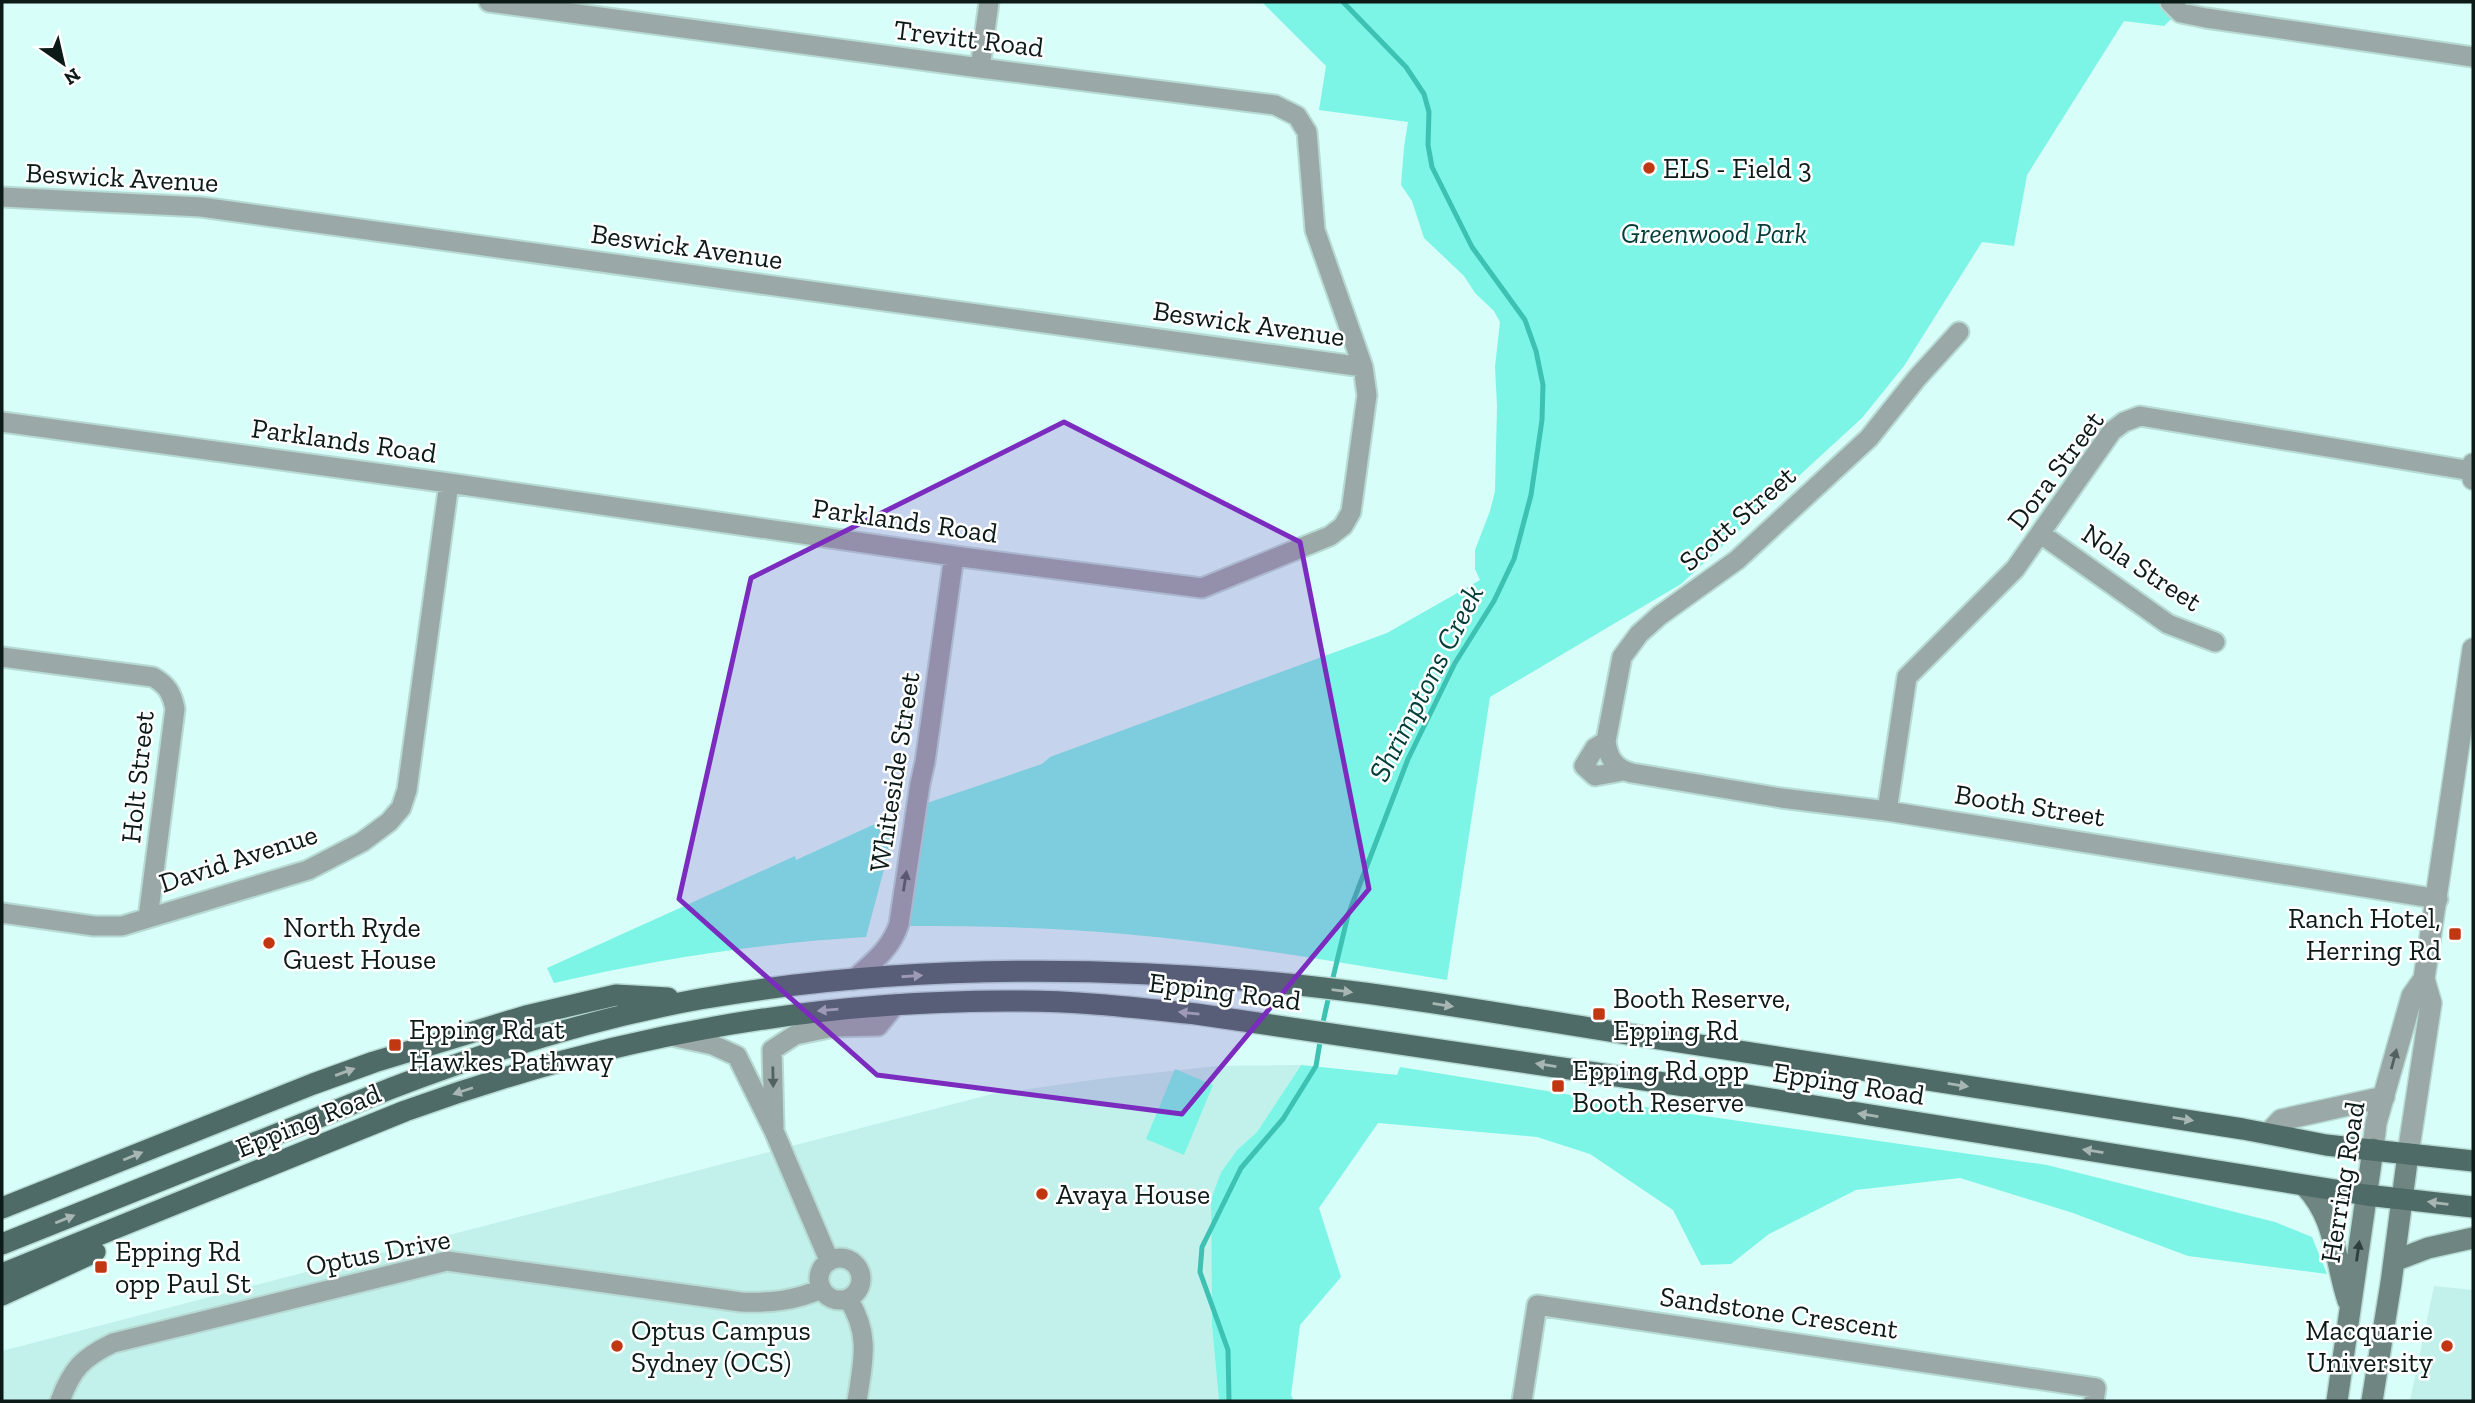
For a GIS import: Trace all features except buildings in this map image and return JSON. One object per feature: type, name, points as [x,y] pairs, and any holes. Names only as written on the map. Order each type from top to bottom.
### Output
[{"type":"main road","name":"Epping Road","points":[[2,1244],[454,1065],[558,1032],[698,1000],[853,980],[960,973],[1078,971],[1260,981],[1375,995],[2269,1133],[2326,1145],[2473,1161]]},
{"type":"main road","points":[[2,1208],[313,1084],[441,1040],[616,995],[698,1000]]},
{"type":"main road","name":"Epping Road","points":[[2,1275],[457,1092],[574,1057],[666,1035],[806,1012],[896,1004],[1022,1001],[1108,1005],[1196,1014],[1760,1097],[2305,1186],[2473,1207]]},
{"type":"main road","name":"Herring Road","points":[[2337,1401],[2373,1149]]},
{"type":"main road","name":"Herring Road","points":[[2371,1401],[2408,1154]]},
{"type":"main road","points":[[2,1296],[155,1224],[228,1184]]},
{"type":"main road","points":[[2305,1186],[2319,1201],[2329,1222],[2350,1307]]},
{"type":"main road","points":[[2394,1261],[2428,1248],[2473,1238]]},
{"type":"street","name":"Trevitt Road","points":[[489,2],[1275,105]]},
{"type":"street","points":[[981,68],[989,2]]},
{"type":"street","points":[[2170,2],[2181,13],[2206,18],[2473,57]]},
{"type":"street","name":"Parklands Road","points":[[2,422],[954,556],[1202,588],[1330,536],[1343,526],[1351,512],[1367,395],[1363,367],[1315,230],[1307,132],[1297,116],[1275,105]]},
{"type":"street","name":"Beswick Avenue","points":[[2,197],[201,207],[1363,367]]},
{"type":"street","name":"Scott Street","points":[[1606,741],[1622,657],[1639,634],[1659,616],[1737,560],[1869,438],[1917,378],[1959,332]]},
{"type":"street","name":"Dora Street","points":[[1886,811],[1908,677],[2015,569],[2112,431],[2124,422],[2140,416],[2473,471]]},
{"type":"street","name":"David Avenue","points":[[2,913],[94,926],[122,926],[308,870],[362,842],[389,822],[401,808],[407,790],[449,483]]},
{"type":"street","name":"Nola Street","points":[[2041,534],[2168,624],[2215,642]]},
{"type":"street","name":"Whiteside Street","points":[[853,980],[883,953],[896,934],[925,762],[954,556]]},
{"type":"street","name":"Herring Road","points":[[2373,1149],[2384,1097],[2412,996],[2424,979],[2473,649]]},
{"type":"street","name":"Holt Street","points":[[2,657],[152,677],[164,683],[172,695],[175,709],[148,918]]},
{"type":"street","points":[[1606,741],[1608,754],[1619,768]]},
{"type":"street","name":"Booth Street","points":[[1606,741],[1595,748],[1584,766],[1594,776],[1619,768],[1781,798],[1886,811],[2438,899]]},
{"type":"street","name":"Herring Road","points":[[2408,1154],[2431,1003],[2424,979]]},
{"type":"street","points":[[774,1131],[772,1050],[795,1035],[834,1027],[878,1026],[896,1004]]},
{"type":"street","points":[[666,1035],[713,1045],[737,1056],[774,1131],[829,1260]]},
{"type":"street","points":[[2269,1133],[2281,1120],[2384,1097]]},
{"type":"street","points":[[835,1258],[848,1261],[859,1271],[860,1287],[848,1299],[829,1297],[821,1289],[819,1275],[824,1263],[829,1260],[835,1258]]},
{"type":"street","name":"Optus Drive","points":[[60,1401],[78,1365],[113,1343],[447,1261],[741,1302],[771,1303],[801,1297],[821,1289]]},
{"type":"street","points":[[848,1299],[859,1315],[864,1339],[857,1401]]},
{"type":"street","name":"Sandstone Crescent","points":[[1522,1401],[1537,1305],[2095,1388],[2094,1401]]},
{"type":"highlighted area","points":[[1064,422],[1300,542],[1369,889],[1182,1114],[877,1075],[679,899],[751,578]]},
{"type":"shaded area","points":[[1301,1065],[1257,1132],[1237,1150],[1221,1172],[1211,1199],[1212,1326],[1219,1401],[2,1401],[2,1351],[992,1094],[1217,1066]]},
{"type":"shaded area","name":"Macquarie University","points":[[2434,1286],[2473,1290],[2473,1401],[2410,1401]]},
{"type":"green space","name":"Greenwood Park","points":[[1262,2],[2189,2],[2164,26],[2124,21],[2027,175],[2014,246],[1982,242],[1904,366],[1862,418],[1681,584],[1490,697],[1447,980],[1164,938],[1042,928],[905,926],[924,804],[1042,764],[1050,757],[1387,633],[1480,580],[1475,569],[1475,550],[1495,491],[1495,367],[1500,322],[1464,276],[1424,238],[1412,201],[1401,185],[1408,122],[1319,110],[1326,66]]},
{"type":"green space","points":[[899,813],[866,937],[709,953],[554,983],[547,968],[795,856],[796,860]]},
{"type":"green space","points":[[1301,1065],[1397,1075],[1400,1067],[1676,1112],[2047,1165],[2275,1222],[2312,1237],[2327,1274],[2188,1256],[2073,1213],[1960,1178],[1856,1190],[1769,1234],[1731,1264],[1701,1265],[1673,1210],[1590,1154],[1537,1137],[1378,1123],[1319,1208],[1341,1277],[1300,1325],[1291,1395],[1294,1401],[1219,1401],[1212,1326],[1211,1199],[1221,1172],[1237,1150],[1257,1132]]},
{"type":"green space","points":[[1175,1069],[1213,1085],[1184,1155],[1146,1139]]},
{"type":"waterway","name":"Shrimptons Creek","points":[[1331,986],[1348,915],[1408,759],[1455,663],[1494,601],[1514,559],[1531,495],[1542,420],[1543,385],[1536,351],[1525,320],[1472,247],[1432,167],[1428,145],[1429,112],[1424,94],[1406,67],[1343,2]]},
{"type":"waterway","name":"Shrimptons Creek","points":[[1322,1027],[1329,995]]},
{"type":"waterway","name":"Shrimptons Creek","points":[[1229,1401],[1228,1350],[1200,1272],[1202,1247],[1241,1168],[1283,1119],[1316,1066],[1321,1036]]},
{"type":"place","name":"ELS - Field 3","points":[[1649,168]]},
{"type":"place","name":"Ranch Hotel, Herring Rd","points":[[2455,934]]},
{"type":"place","name":"North Ryde Guest House","points":[[269,943]]},
{"type":"place","name":"Booth Reserve, Epping Rd","points":[[1599,1014]]},
{"type":"place","name":"Epping Rd at Hawkes Pathway","points":[[395,1045]]},
{"type":"place","name":"Epping Rd opp Booth Reserve","points":[[1558,1086]]},
{"type":"place","name":"Avaya House","points":[[1042,1194]]},
{"type":"place","name":"Epping Rd opp Paul St","points":[[101,1267]]},
{"type":"place","name":"Optus Campus Sydney (OCS)","points":[[617,1346]]},
{"type":"place","name":"Macquarie University","points":[[2447,1346]]}]
